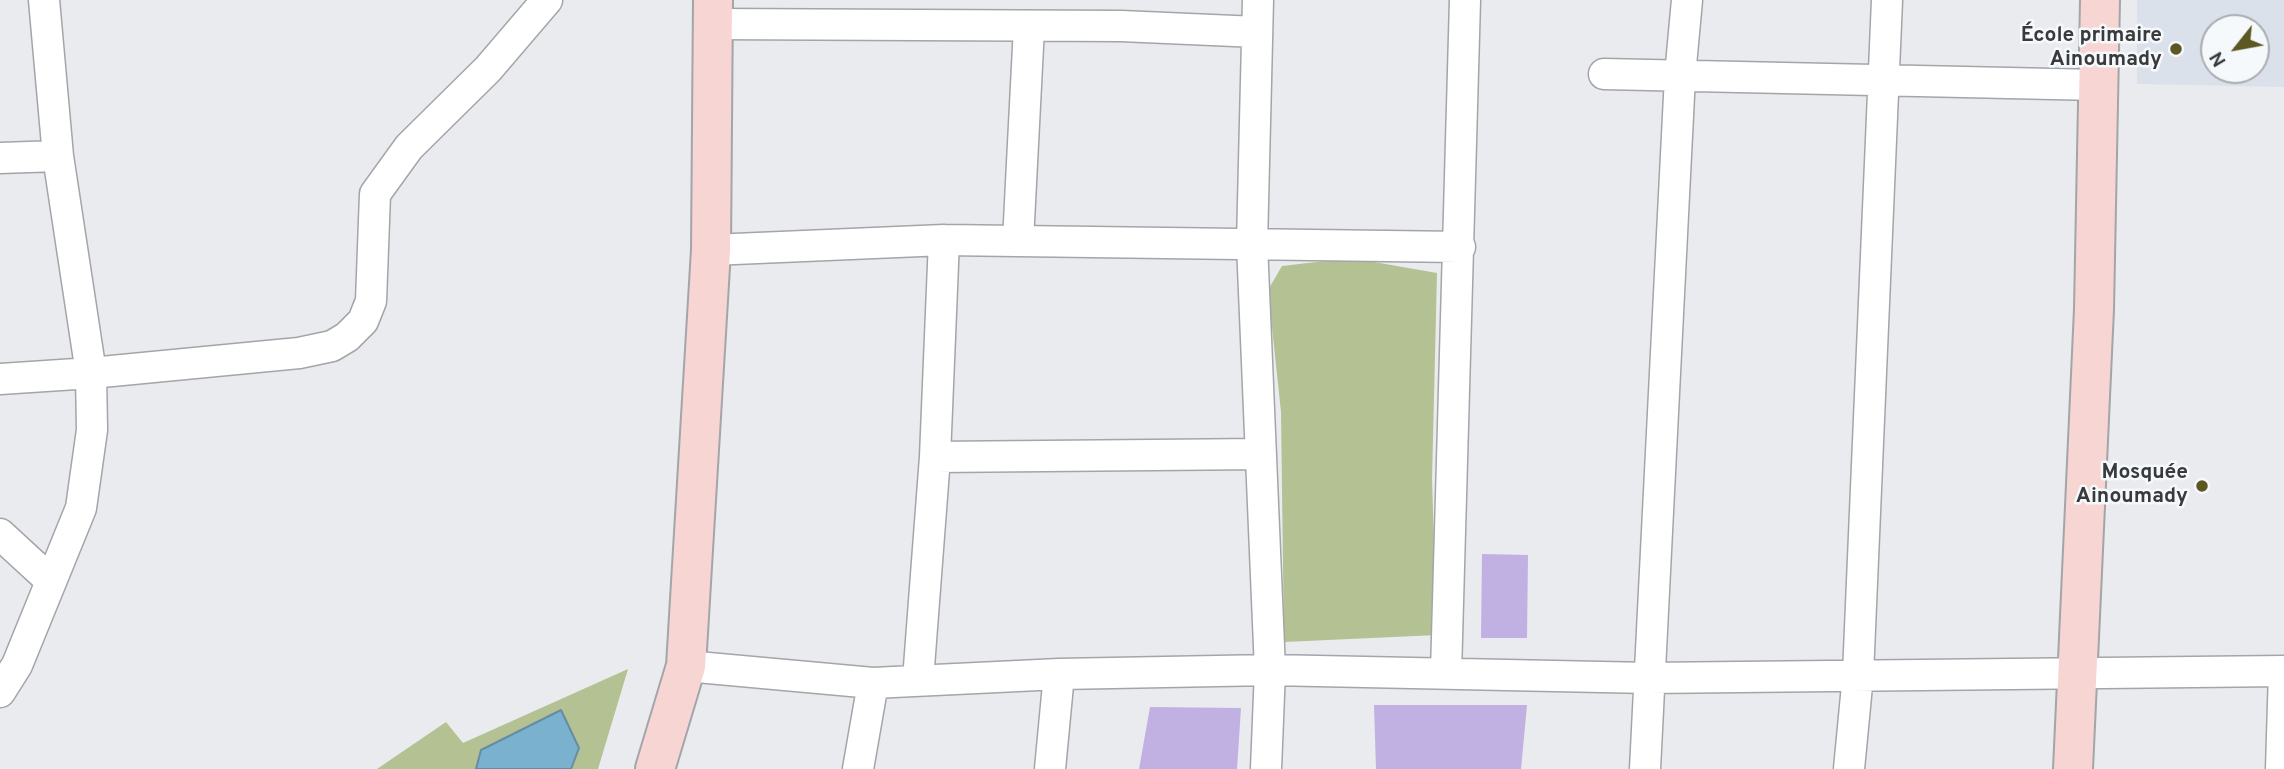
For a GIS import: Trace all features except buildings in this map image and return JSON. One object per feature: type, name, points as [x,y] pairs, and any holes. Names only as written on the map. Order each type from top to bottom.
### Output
[{"type":"street","points":[[0,692],[17,665],[81,508],[92,430],[91,373],[58,156],[44,0]]},
{"type":"street","points":[[0,379],[299,353],[332,346],[348,337],[363,321],[371,301],[376,194],[409,147],[488,69],[547,0]]},
{"type":"street","points":[[1258,0],[1252,244],[1270,670],[1266,769]]},
{"type":"street","points":[[1446,673],[1465,0]]},
{"type":"street","points":[[1645,769],[1680,75],[1687,0]]},
{"type":"street","points":[[1849,769],[1857,676],[1887,0]]},
{"type":"street","points":[[2073,769],[2094,309],[2100,0]]},
{"type":"street","points":[[655,769],[686,666],[711,250],[714,12],[1029,27],[1121,13],[1257,32]]},
{"type":"street","points":[[1018,241],[1029,27]]},
{"type":"street","points":[[1604,74],[1885,83],[2098,85]]},
{"type":"street","points":[[0,158],[58,156]]},
{"type":"street","points":[[711,250],[944,240],[1460,247]]},
{"type":"street","points":[[918,680],[934,457],[944,240]]},
{"type":"street","points":[[934,457],[1261,454]]},
{"type":"street","points":[[0,534],[51,581]]},
{"type":"street","points":[[686,666],[873,683],[1059,674],[1270,670],[1649,678],[2078,671],[2284,671],[2281,769]]},
{"type":"street","points":[[1050,769],[1059,674]]},
{"type":"street","points":[[858,769],[873,683]]},
{"type":"shaded area","name":"École primaire Ainoumady","points":[[2137,0],[2284,0],[2284,87],[2137,84]]},
{"type":"green space","points":[[1351,258],[1437,273],[1432,479],[1437,635],[1284,642],[1281,412],[1268,290],[1282,266]]},
{"type":"green space","points":[[628,669],[598,769],[377,769],[446,722],[463,743]]},
{"type":"water","points":[[561,710],[579,748],[571,769],[476,769],[481,750]]},
{"type":"place","name":"École primaire Ainoumady","points":[[2176,49]]},
{"type":"place","name":"Mosquée Ainoumady","points":[[2202,486]]}]
